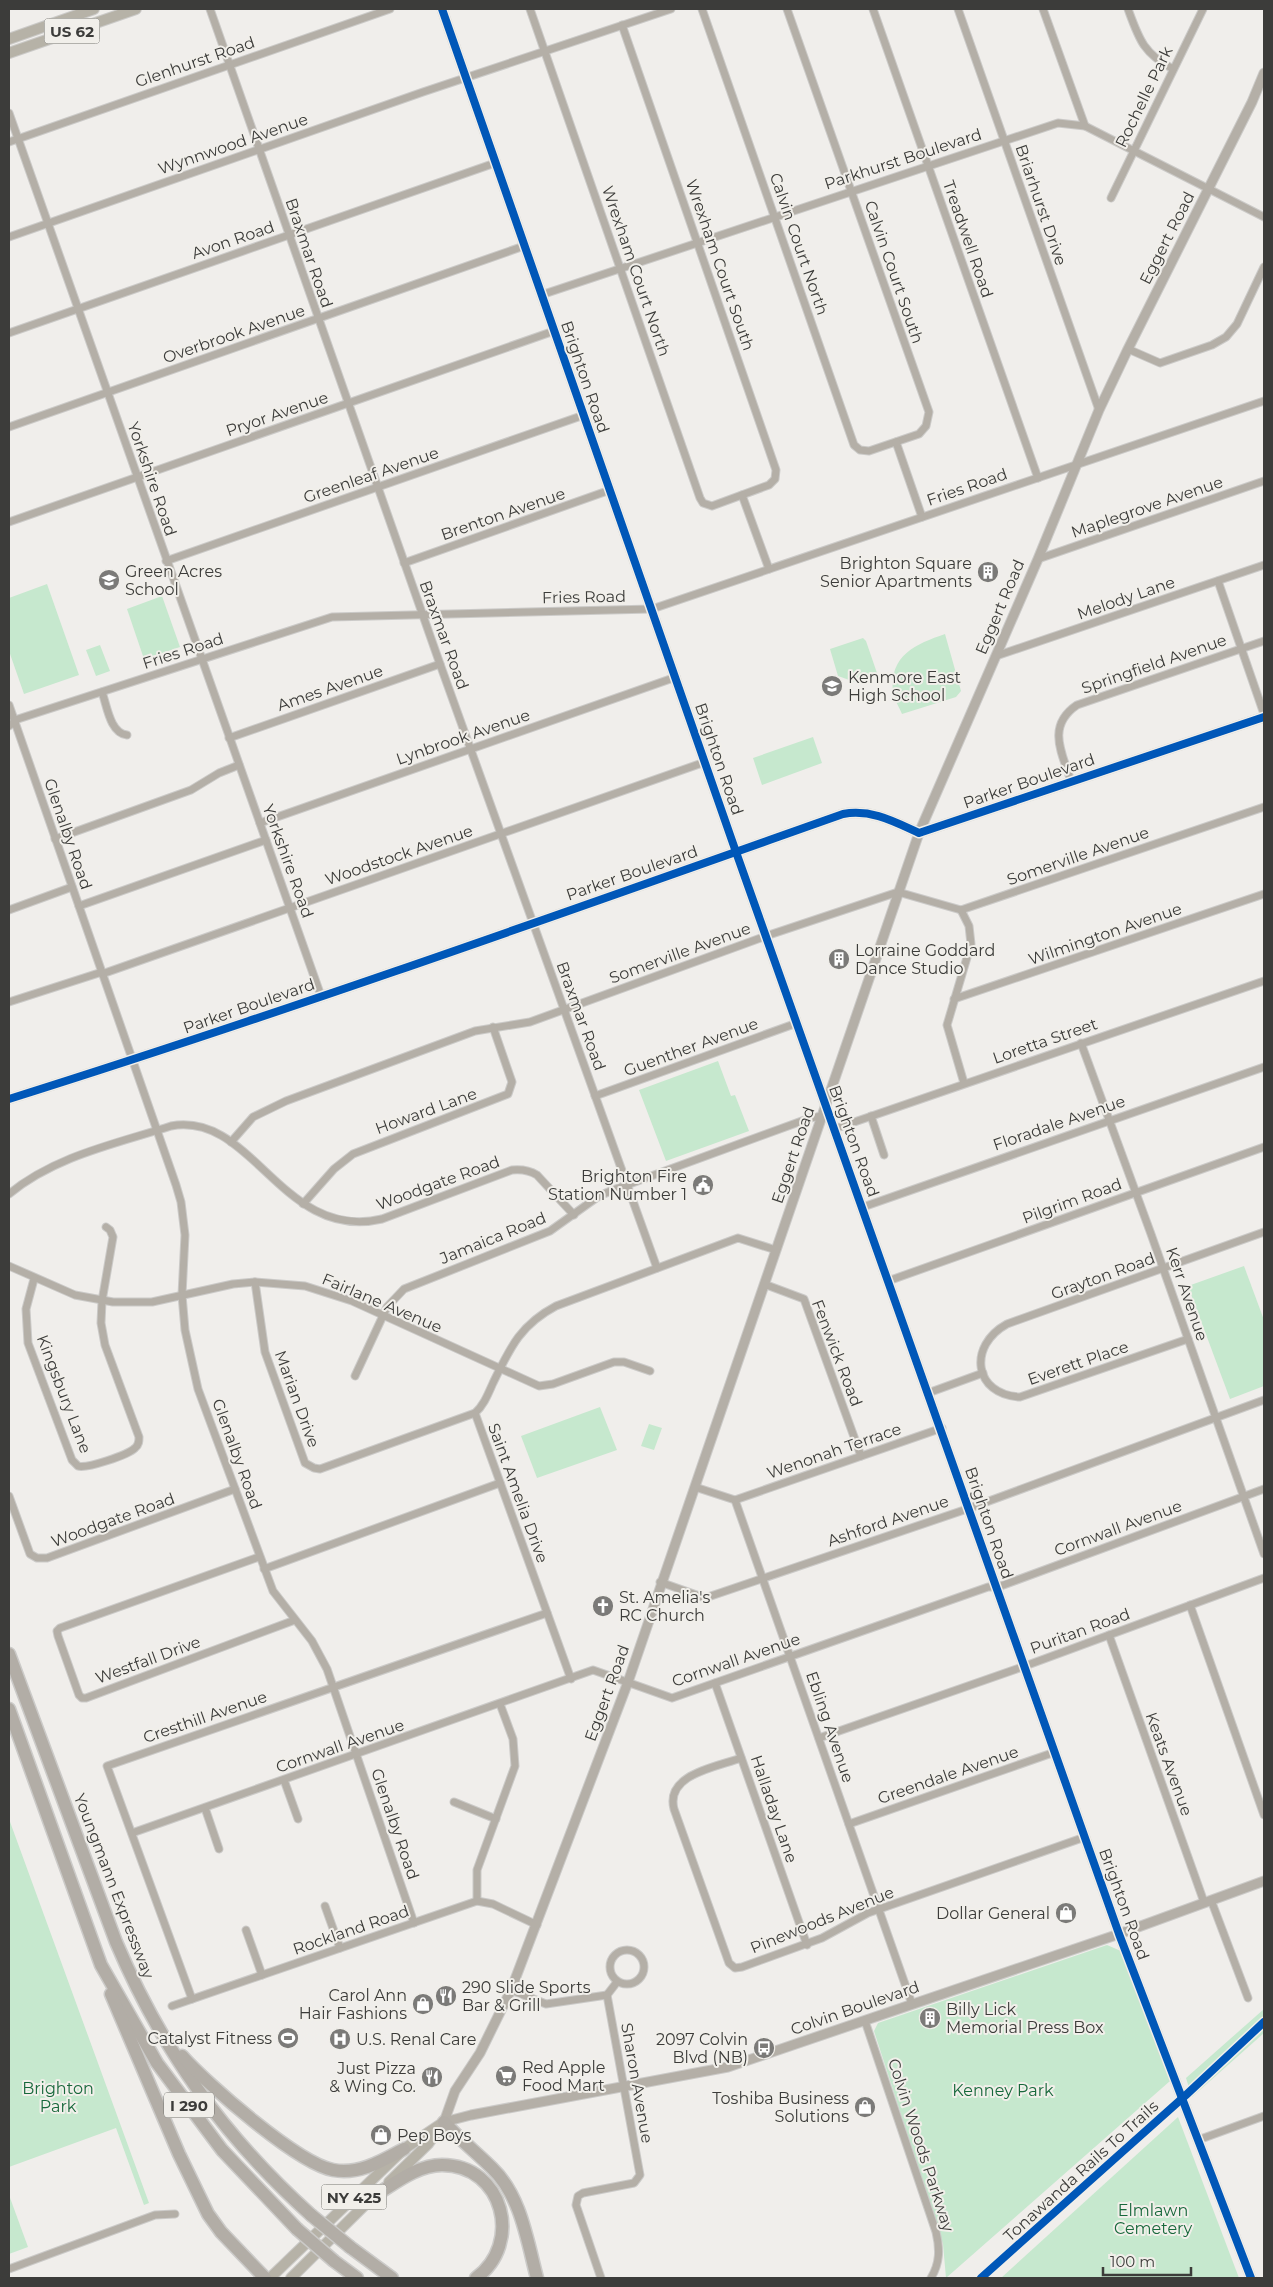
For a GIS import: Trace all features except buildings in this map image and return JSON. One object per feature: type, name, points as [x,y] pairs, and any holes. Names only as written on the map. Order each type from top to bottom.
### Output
[{"type":"highway","name":"Youngmann Expressway","points":[[9,1654],[116,1942],[133,1981],[159,2030],[196,2090],[239,2143],[276,2184],[311,2215],[392,2278]]},
{"type":"highway","name":"I 290","points":[[9,1709],[102,1966],[157,2063],[222,2150],[297,2229],[357,2278]]},
{"type":"highway","points":[[102,1966],[117,2011],[194,2188],[214,2224],[265,2278]]},
{"type":"highway","points":[[159,2030],[211,2086],[297,2153],[315,2163],[333,2170],[354,2170],[374,2166],[404,2149]]},
{"type":"highway","points":[[444,2122],[457,2137],[492,2168],[514,2199],[537,2278]]},
{"type":"highway","points":[[374,2196],[407,2176],[431,2166],[453,2166],[473,2174],[481,2180],[496,2197],[501,2210],[503,2228],[499,2250],[494,2261],[476,2278]]},
{"type":"highway","points":[[379,2269],[398,2278]]},
{"type":"main road","name":"US 62","points":[[9,38],[94,9]]},
{"type":"main road","name":"US 62","points":[[9,53],[136,9]]},
{"type":"main road","name":"NY 425","points":[[270,2278],[404,2149],[444,2122]]},
{"type":"main road","points":[[374,2196],[428,2144],[444,2122]]},
{"type":"main road","name":"NY 425","points":[[291,2278],[374,2196]]},
{"type":"street","name":"Braxmar Road","points":[[210,9],[422,614],[657,1268]]},
{"type":"street","name":"Glenhurst Road","points":[[9,142],[390,9]]},
{"type":"street","name":"Brighton Road","points":[[442,9],[736,852],[942,1428],[1119,1934],[1251,2278]]},
{"type":"street","name":"Wrexham Court North","points":[[530,9],[702,503],[712,506],[742,495]]},
{"type":"street","name":"Wynnwood Avenue","points":[[9,237],[466,77],[671,9]]},
{"type":"street","name":"Calvin Court North","points":[[702,9],[854,445],[860,450],[869,451],[896,442]]},
{"type":"street","name":"Calvin Court South","points":[[787,9],[928,412],[928,422],[923,431],[896,442]]},
{"type":"street","name":"Treadwell Road","points":[[873,9],[1038,478]]},
{"type":"street","name":"Briarhurst Drive","points":[[958,9],[1099,410]]},
{"type":"street","points":[[1044,9],[1085,126]]},
{"type":"street","points":[[1128,9],[1144,47],[1156,59],[1173,69]]},
{"type":"street","name":"Rochelle Park","points":[[1111,198],[1203,9]]},
{"type":"street","name":"Wrexham Court South","points":[[622,25],[776,470],[775,479],[769,485],[742,495]]},
{"type":"street","name":"Eggert Road","points":[[444,2122],[456,2091],[484,2044],[511,1990],[628,1682],[660,1582],[919,832],[1038,559],[1099,410],[1264,73]]},
{"type":"street","name":"Yorkshire Road","points":[[9,113],[321,996]]},
{"type":"street","name":"Parkhurst Boulevard","points":[[541,295],[1058,123],[1085,126],[1264,217]]},
{"type":"street","name":"Avon Road","points":[[9,333],[495,163]]},
{"type":"street","name":"Overbrook Avenue","points":[[9,427],[524,246]]},
{"type":"street","points":[[1128,349],[1160,362],[1220,341],[1236,324],[1264,267]]},
{"type":"street","name":"Pryor Avenue","points":[[9,522],[554,331]]},
{"type":"street","name":"Fries Road","points":[[12,723],[332,617],[652,609],[1264,401]]},
{"type":"street","name":"Greenleaf Avenue","points":[[166,561],[584,415]]},
{"type":"street","points":[[896,442],[922,517]]},
{"type":"street","name":"Maplegrove Avenue","points":[[1038,559],[1264,481]]},
{"type":"street","name":"Brenton Avenue","points":[[404,563],[610,490]]},
{"type":"street","points":[[742,495],[769,569]]},
{"type":"street","name":"Melody Lane","points":[[996,656],[1264,565]]},
{"type":"street","points":[[1218,581],[1264,715]]},
{"type":"street","name":"Springfield Avenue","points":[[1071,781],[1058,739],[1062,719],[1071,709],[1264,642]]},
{"type":"street","name":"Ames Avenue","points":[[229,738],[440,664]]},
{"type":"street","name":"Lynbrook Avenue","points":[[260,823],[676,677]]},
{"type":"street","points":[[102,692],[115,728],[122,734],[127,735]]},
{"type":"street","name":"Glenalby Road","points":[[9,705],[12,723],[79,906],[176,1185],[184,1218],[182,1295],[184,1330],[192,1369],[273,1591],[320,1654],[414,1923]]},
{"type":"street","name":"Parker Boulevard","points":[[9,1099],[133,1060],[853,812],[873,814],[919,832],[1264,715]]},
{"type":"street","name":"Woodstock Avenue","points":[[9,1002],[102,973],[706,762]]},
{"type":"street","points":[[55,839],[191,790],[219,773],[239,765]]},
{"type":"street","name":"Somerville Avenue","points":[[961,910],[1264,808]]},
{"type":"street","points":[[79,906],[266,840]]},
{"type":"street","points":[[9,910],[72,887]]},
{"type":"street","points":[[898,892],[961,910],[969,926],[971,944],[948,1018],[948,1032],[964,1083]]},
{"type":"street","name":"Somerville Avenue","points":[[231,1142],[253,1117],[277,1104],[450,1040],[493,1027],[530,1022],[766,936],[898,892]]},
{"type":"street","name":"Wilmington Avenue","points":[[954,999],[1264,894]]},
{"type":"street","name":"Loretta Street","points":[[834,1129],[1264,981]]},
{"type":"street","name":"Guenther Avenue","points":[[595,1096],[797,1023]]},
{"type":"street","name":"Howard Lane","points":[[303,1204],[323,1180],[353,1154],[508,1094],[512,1082],[493,1027]]},
{"type":"street","name":"Kerr Avenue","points":[[1081,1043],[1164,1268],[1264,1554]]},
{"type":"street","name":"Floradale Avenue","points":[[863,1207],[1264,1066]]},
{"type":"street","name":"Jamaica Road","points":[[355,1376],[383,1316],[397,1294],[412,1284],[550,1231],[599,1196],[803,1120],[822,1116]]},
{"type":"street","points":[[871,1116],[884,1155]]},
{"type":"street","name":"Woodgate Road","points":[[9,1194],[35,1175],[59,1162],[157,1130],[179,1125],[199,1125],[214,1131],[231,1142],[303,1204],[339,1220],[371,1222],[512,1170],[520,1169],[538,1176],[574,1215]]},
{"type":"street","name":"Pilgrim Road","points":[[888,1281],[1264,1147]]},
{"type":"street","name":"Kingsbury Lane","points":[[34,1279],[26,1309],[28,1343],[74,1464],[82,1468],[131,1451],[139,1442],[139,1437],[102,1334],[102,1301],[113,1238],[110,1230],[106,1227]]},
{"type":"street","name":"Grayton Road","points":[[983,1373],[981,1363],[982,1350],[988,1340],[1000,1329],[1264,1232]]},
{"type":"street","name":"Saint Amelia Drive","points":[[571,1679],[475,1413],[483,1404],[518,1336],[528,1324],[546,1312],[738,1238],[776,1250]]},
{"type":"street","name":"Fairlane Avenue","points":[[9,1266],[34,1279],[75,1295],[102,1301],[152,1302],[216,1286],[255,1282],[305,1286],[342,1298],[539,1386],[553,1384],[614,1362],[624,1362],[650,1371]]},
{"type":"street","name":"Marian Drive","points":[[255,1282],[267,1359],[303,1458],[309,1466],[323,1469],[475,1413]]},
{"type":"street","name":"Fenwick Road","points":[[764,1284],[804,1299],[861,1456]]},
{"type":"street","name":"Everett Place","points":[[983,1373],[988,1383],[999,1392],[1012,1397],[1026,1396],[1188,1339]]},
{"type":"street","points":[[928,1393],[983,1373]]},
{"type":"street","name":"Ashford Avenue","points":[[660,1582],[705,1598],[970,1508],[1264,1400]]},
{"type":"street","name":"Wenonah Terrace","points":[[735,1500],[942,1428]]},
{"type":"street","points":[[264,1569],[500,1483]]},
{"type":"street","points":[[694,1487],[735,1500]]},
{"type":"street","name":"Woodgate Road","points":[[9,1496],[30,1554],[42,1559],[236,1489]]},
{"type":"street","name":"Cornwall Avenue","points":[[132,1833],[593,1670],[672,1698],[988,1588],[998,1587],[1264,1489]]},
{"type":"street","name":"Ebling Avenue","points":[[735,1500],[912,2004]]},
{"type":"street","name":"Westfall Drive","points":[[259,1557],[60,1628],[57,1631],[58,1636],[79,1694],[82,1698],[86,1698],[295,1620]]},
{"type":"street","name":"Puritan Road","points":[[819,1738],[1025,1666],[1264,1578]]},
{"type":"street","points":[[1190,1605],[1264,1815]]},
{"type":"street","name":"Cresthill Avenue","points":[[192,1999],[107,1766],[547,1613]]},
{"type":"street","name":"Keats Avenue","points":[[1109,1635],[1207,1901],[1248,1998]]},
{"type":"street","name":"Halladay Lane","points":[[715,1683],[807,1945]]},
{"type":"street","points":[[500,1704],[513,1739],[516,1757],[513,1775],[477,1870],[475,1889],[477,1901],[493,1904],[537,1925]]},
{"type":"street","name":"Greendale Avenue","points":[[849,1824],[1055,1752]]},
{"type":"street","name":"Pinewoods Avenue","points":[[741,1758],[681,1781],[672,1797],[674,1809],[732,1966],[742,1967],[807,1945],[852,1920],[879,1909],[1085,1837]]},
{"type":"street","points":[[284,1780],[298,1819]]},
{"type":"street","points":[[454,1802],[496,1819]]},
{"type":"street","points":[[205,1808],[220,1849]]},
{"type":"street","name":"Colvin Boulevard","points":[[444,2122],[471,2115],[728,2067],[1119,1934],[1264,1881]]},
{"type":"street","name":"Rockland Road","points":[[172,2006],[477,1901]]},
{"type":"street","points":[[325,1906],[340,1948]]},
{"type":"street","points":[[246,1930],[262,1975]]},
{"type":"street","points":[[626,1950],[638,1953],[644,1965],[641,1978],[630,1984],[617,1982],[612,1975],[610,1967],[614,1955],[626,1950]]},
{"type":"street","points":[[511,1990],[546,2004],[607,1995],[617,1982]]},
{"type":"street","name":"Sharon Avenue","points":[[601,2278],[577,2209],[577,2198],[583,2192],[634,2183],[640,2175],[607,1995]]},
{"type":"street","name":"Colvin Woods Parkway","points":[[865,2021],[938,2242],[937,2267],[931,2278]]},
{"type":"street","points":[[1198,2140],[1264,2116]]},
{"type":"street","points":[[9,2269],[156,2215],[175,2214]]},
{"type":"green space","points":[[47,584],[79,675],[24,694],[9,651],[9,598]]},
{"type":"green space","points":[[162,596],[180,647],[144,659],[127,609]]},
{"type":"green space","points":[[945,634],[961,691],[956,697],[902,714],[893,692],[895,669],[900,660],[915,647]]},
{"type":"green space","points":[[863,638],[866,641],[878,676],[855,682],[838,676],[830,649]]},
{"type":"green space","points":[[100,645],[110,671],[96,676],[86,650]]},
{"type":"green space","points":[[813,737],[822,763],[762,785],[753,758]]},
{"type":"green space","points":[[718,1061],[731,1096],[735,1095],[749,1131],[666,1161],[639,1090]]},
{"type":"green space","points":[[1244,1266],[1264,1320],[1264,1386],[1230,1399],[1188,1286]]},
{"type":"green space","points":[[600,1407],[617,1450],[537,1478],[521,1436]]},
{"type":"green space","points":[[649,1424],[662,1428],[654,1450],[641,1446]]},
{"type":"green space","name":"Brighton Park","points":[[9,1819],[149,2203],[144,2205],[116,2128],[9,2167]]},
{"type":"green space","name":"Kenney Park","points":[[1107,1945],[1121,1951],[1170,2081],[946,2278],[943,2244],[874,2031],[878,2023]]},
{"type":"green space","points":[[1264,2009],[1264,2033],[1192,2097],[1186,2078]]},
{"type":"green space","name":"Elmlawn Cemetery","points":[[1178,2117],[1239,2278],[1001,2278]]},
{"type":"green space","points":[[9,2195],[28,2247],[9,2254]]},
{"type":"cycle path","points":[[442,9],[736,852],[1119,1934],[1251,2278]]},
{"type":"cycle path","points":[[9,1099],[323,996],[843,814],[863,813],[882,817],[919,833],[1264,717]]},
{"type":"cycle path","name":"Tonawanda Rails To Trails","points":[[981,2278],[1186,2095],[1264,2022]]},
{"type":"place","name":"Brighton Square Senior Apartments","points":[[988,572]]},
{"type":"place","name":"Green Acres School","points":[[109,580]]},
{"type":"place","name":"Kenmore East High School","points":[[832,686]]},
{"type":"place","name":"Lorraine Goddard Dance Studio","points":[[839,959]]},
{"type":"place","name":"Brighton Fire Station Number 1","points":[[703,1185]]},
{"type":"place","name":"St. Amelia's RC Church","points":[[603,1606]]},
{"type":"place","name":"Dollar General","points":[[1066,1913]]},
{"type":"place","name":"290 Slide Sports Bar & Grill","points":[[446,1996]]},
{"type":"place","name":"Carol Ann Hair Fashions","points":[[423,2004]]},
{"type":"place","name":"Billy Lick Memorial Press Box","points":[[930,2018]]},
{"type":"place","name":"Catalyst Fitness","points":[[288,2038]]},
{"type":"place","name":"U.S. Renal Care","points":[[340,2039]]},
{"type":"place","name":"2097 Colvin Blvd (NB)","points":[[764,2048]]},
{"type":"place","name":"Red Apple Food Mart","points":[[506,2076]]},
{"type":"place","name":"Just Pizza & Wing Co.","points":[[432,2077]]},
{"type":"place","name":"Toshiba Business Solutions","points":[[865,2107]]},
{"type":"place","name":"Pep Boys","points":[[381,2135]]}]
